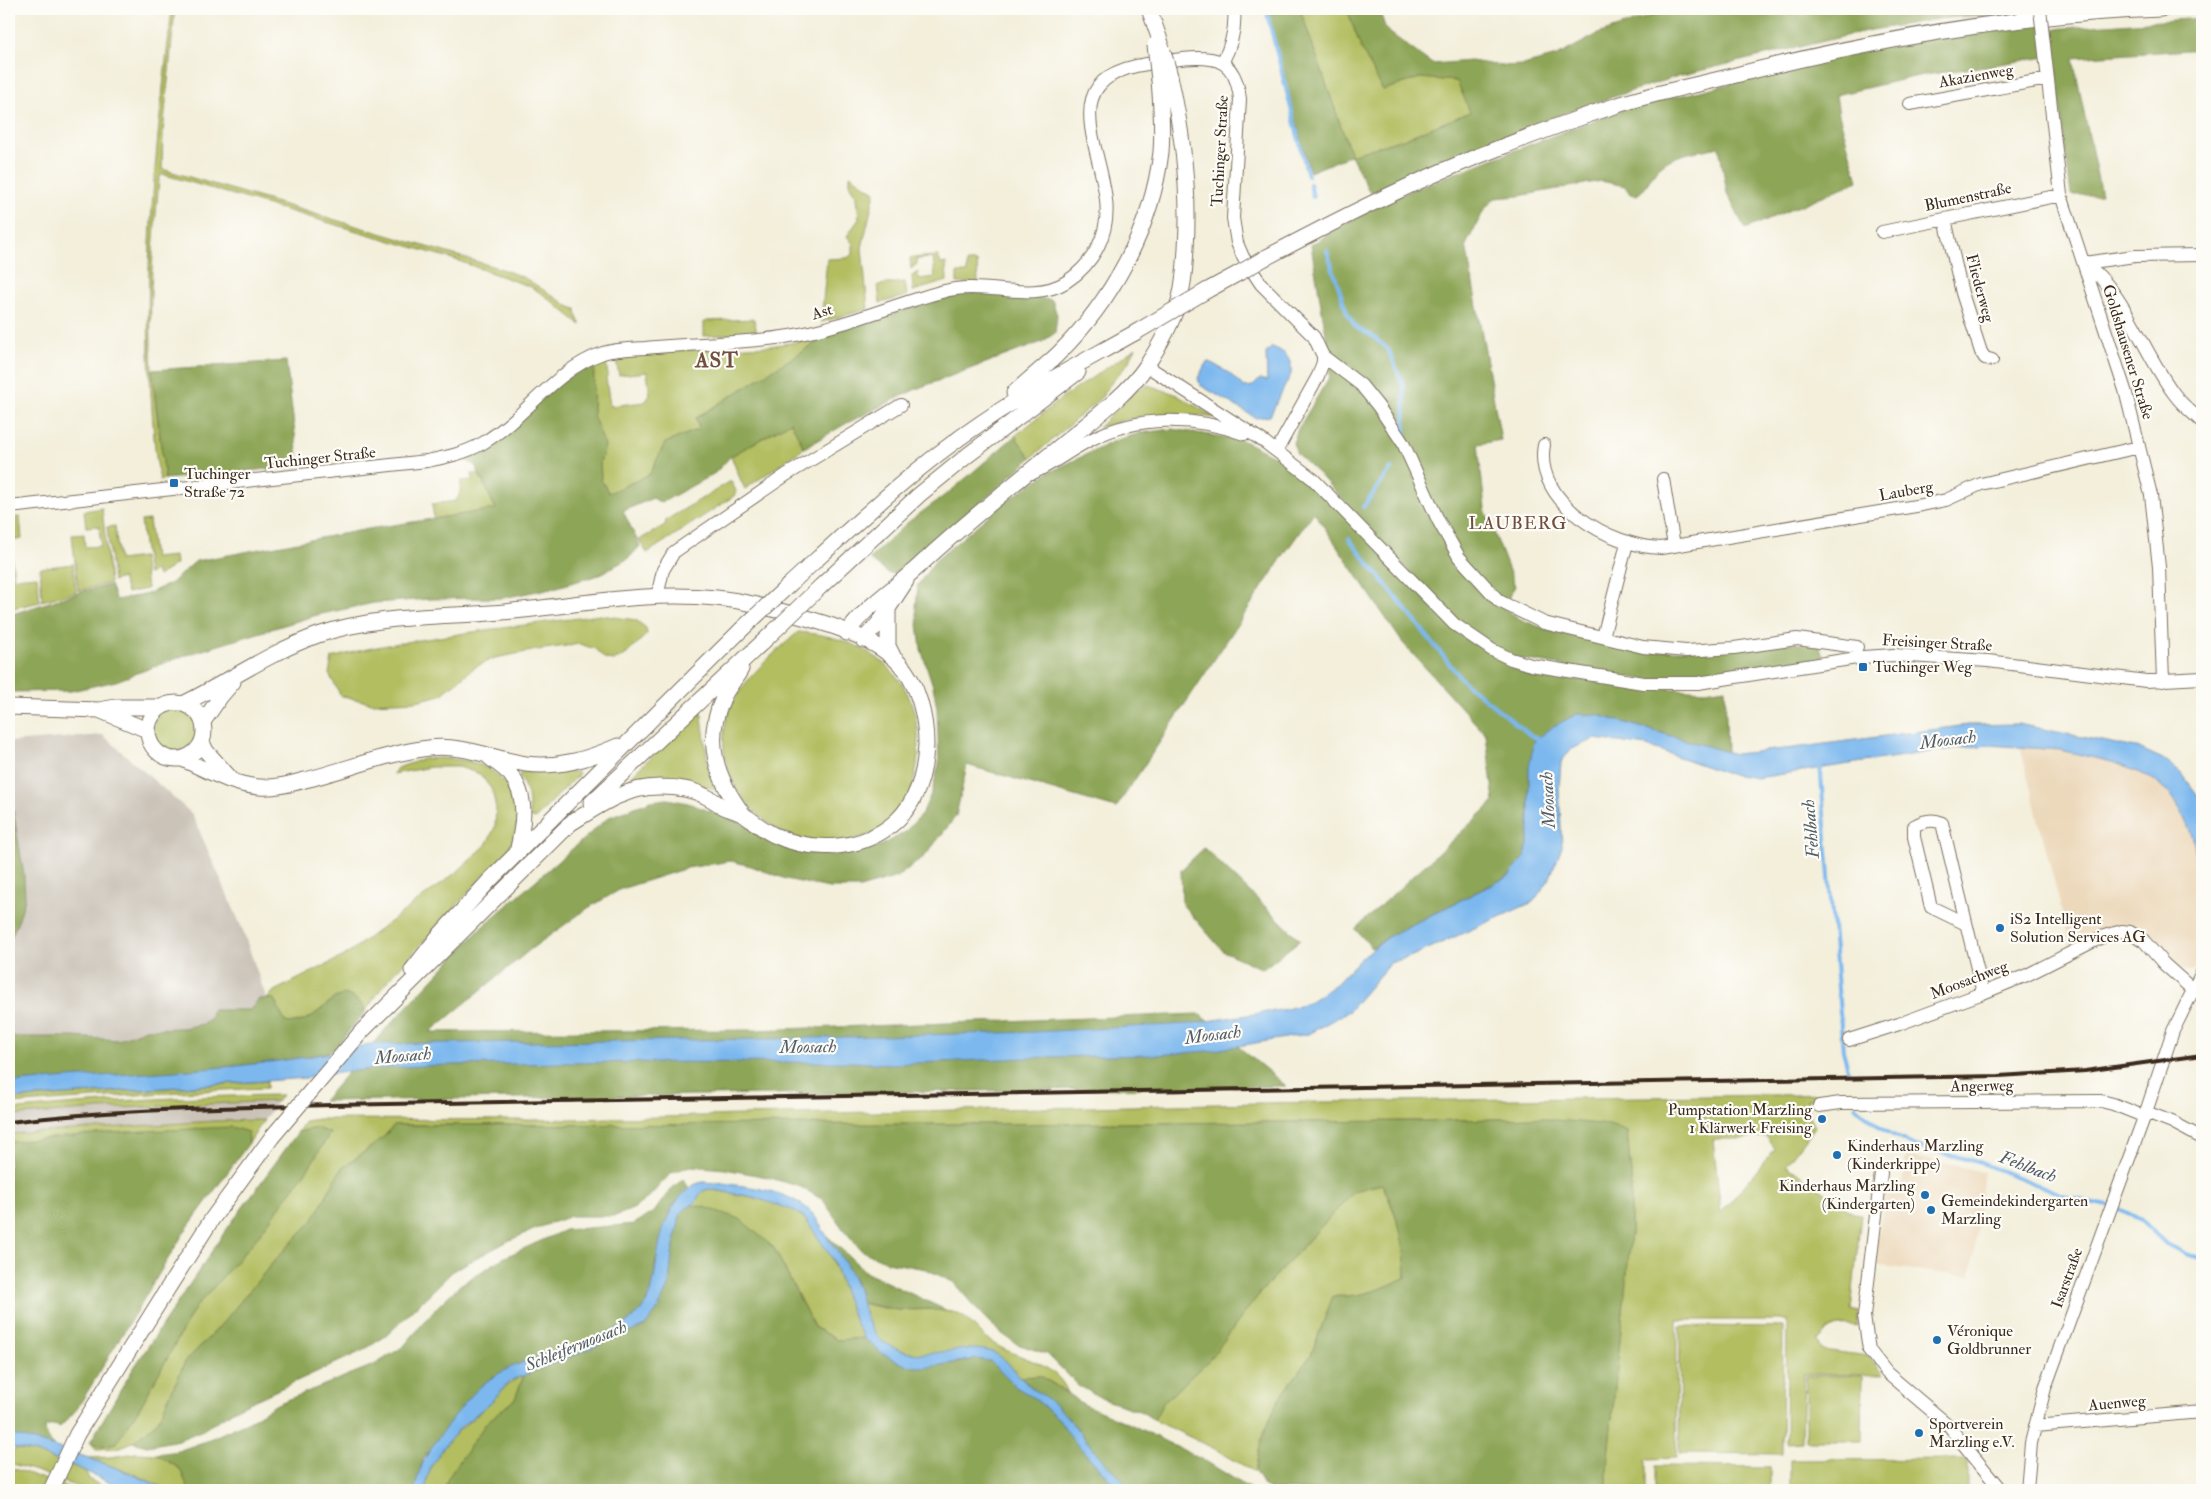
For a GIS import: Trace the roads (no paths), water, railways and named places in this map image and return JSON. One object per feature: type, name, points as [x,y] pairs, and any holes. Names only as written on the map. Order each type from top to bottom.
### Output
[{"type":"main road","points":[[50,1490],[78,1434],[212,1219],[272,1137],[362,1031],[437,938],[517,853],[627,742],[789,584],[922,466],[979,424],[1053,377],[1265,258],[1356,210],[1502,147],[1617,105],[1778,64],[1903,37],[2017,21],[2122,10],[2161,9]]},
{"type":"main road","points":[[848,633],[871,604],[913,572],[940,546],[1094,419],[1121,394],[1146,366],[1166,330],[1179,302],[1184,269],[1187,219],[1185,164],[1178,112],[1165,78],[1150,11]]},
{"type":"main road","points":[[979,424],[1056,356],[1075,335],[1099,306],[1134,246],[1146,215],[1157,175],[1162,135],[1165,78]]},
{"type":"main road","points":[[362,1031],[568,825],[919,495],[968,456],[1133,333]]},
{"type":"main road","points":[[863,640],[888,610],[913,572]]},
{"type":"main road","points":[[183,704],[274,654],[318,635],[389,619],[490,613],[657,597],[685,596],[736,600],[848,633],[894,658]]},
{"type":"main road","points":[[568,825],[609,798],[659,786],[694,791],[744,815],[773,834],[787,840],[831,847],[860,842],[882,832],[903,815],[912,802],[921,779],[926,751],[925,727],[914,689],[888,646],[888,610]]},
{"type":"main road","points":[[744,815],[728,794],[719,775],[714,754],[714,736],[716,718],[722,699],[749,654]]},
{"type":"main road","points":[[203,722],[221,696],[243,672]]},
{"type":"main road","points":[[9,707],[99,710],[116,707],[160,707],[172,703],[183,704],[196,710],[203,722],[202,742],[194,753],[182,759],[174,760],[160,755],[150,744],[147,730],[151,717],[160,707]]},
{"type":"main road","points":[[99,710],[147,730]]},
{"type":"main road","points":[[202,742],[206,751],[232,781]]},
{"type":"main road","points":[[182,759],[232,781],[262,787],[283,785],[406,752],[430,748],[448,747],[526,764],[566,764],[594,757],[627,742]]},
{"type":"main road","points":[[486,754],[510,775],[518,788],[524,808],[523,826],[517,853]]},
{"type":"street","points":[[1222,63],[1229,50],[1235,25],[1234,9]]},
{"type":"street","name":"Goldshausener Straße","points":[[2040,9],[2061,195],[2125,390],[2146,468],[2151,495],[2157,544],[2163,681]]},
{"type":"street","name":"Ast","points":[[602,354],[662,346],[768,339],[809,333],[955,289],[1047,289],[1067,281],[1080,271],[1096,251],[1105,230],[1107,201],[1089,124],[1092,101],[1102,82],[1112,73],[1128,67],[1200,58],[1222,63]]},
{"type":"street","name":"Tuchinger Straße","points":[[1222,63],[1232,71],[1236,78],[1240,99],[1233,203],[1233,224],[1237,243],[1243,257],[1261,284],[1314,337],[1322,356]]},
{"type":"street","name":"Akazienweg","points":[[1910,104],[2048,79]]},
{"type":"street","name":"Blumenstraße","points":[[1882,232],[2061,195]]},
{"type":"street","name":"Fliederweg","points":[[1945,219],[1962,293],[1978,344],[1985,358],[1992,360]]},
{"type":"street","points":[[2084,263],[2135,256],[2202,255]]},
{"type":"street","points":[[2084,263],[2098,272],[2135,327],[2174,394],[2202,422]]},
{"type":"street","name":"Tuchinger Straße","points":[[9,507],[408,464],[454,456],[484,442],[573,368],[602,354]]},
{"type":"street","points":[[1277,450],[1318,376],[1323,362],[1322,356]]},
{"type":"street","points":[[1322,356],[1361,385],[1391,425],[1403,443],[1438,520],[1459,557],[1500,601],[1544,623],[1643,647],[1686,651],[1734,648],[1797,639],[1857,647]]},
{"type":"street","points":[[1146,366],[1263,441]]},
{"type":"street","points":[[657,597],[662,570],[674,552],[786,475],[901,405]]},
{"type":"street","points":[[1023,477],[1051,464],[1102,434],[1130,425],[1154,421],[1178,421],[1212,425],[1240,432],[1263,441]]},
{"type":"street","name":"Freisinger Straße","points":[[1263,441],[1326,490],[1443,614],[1470,636],[1511,659],[1554,670],[1642,683],[1712,682],[1863,657],[1890,655],[1988,661],[2111,677],[2163,681],[2202,678]]},
{"type":"street","name":"Lauberg","points":[[1544,444],[1542,456],[1545,470],[1560,499],[1571,511],[1589,524],[1627,543],[1651,548],[1674,546],[1938,502],[1981,484],[2139,447]]},
{"type":"street","points":[[1663,479],[1674,546]]},
{"type":"street","points":[[1602,637],[1627,543]]},
{"type":"street","points":[[1966,924],[1931,907],[1914,837],[1914,826],[1919,823],[1932,820],[1942,823],[1983,993]]},
{"type":"street","name":"Moosachweg","points":[[1849,1040],[1983,993],[2027,974],[2102,937],[2122,931],[2130,932],[2144,941],[2164,964],[2192,989]]},
{"type":"street","name":"Isarstraße","points":[[2026,1490],[2028,1465],[2035,1426],[2059,1347],[2173,1031],[2202,972]]},
{"type":"street","name":"Angerweg","points":[[1820,1106],[1841,1103],[2101,1101],[2172,1122],[2202,1138]]},
{"type":"street","points":[[1881,1173],[1864,1316],[1869,1350],[1887,1373],[1946,1424],[2001,1490]]},
{"type":"street","name":"Auenweg","points":[[2035,1426],[2202,1412]]},
{"type":"water","points":[[1272,347],[1281,351],[1287,357],[1291,364],[1291,374],[1270,416],[1256,418],[1200,385],[1198,378],[1206,363],[1210,362],[1229,373],[1244,387],[1253,386],[1260,379],[1267,381],[1266,353]]},
{"type":"water","name":"Moosach","points":[[1577,714],[1598,715],[1735,754],[1968,725],[2018,724],[2141,749],[2163,759],[2183,775],[2202,801],[2202,888],[2193,838],[2180,809],[2167,791],[2150,777],[2112,762],[2060,750],[1989,745],[1943,750],[1757,778],[1725,773],[1647,746],[1595,739],[1571,749],[1561,762],[1559,789],[1562,847],[1549,880],[1533,902],[1412,956],[1390,963],[1349,1011],[1308,1034],[1209,1051],[1157,1055],[1050,1057],[894,1064],[850,1062],[641,1062],[437,1065],[359,1070],[307,1078],[9,1099],[9,1083],[236,1066],[326,1054],[370,1044],[771,1039],[1032,1032],[1188,1024],[1287,1009],[1311,1001],[1336,984],[1362,957],[1391,935],[1509,876],[1524,858],[1529,841],[1529,768],[1534,741],[1554,726]]},
{"type":"water","name":"Schleifermoosach","points":[[704,1182],[759,1188],[786,1196],[798,1202],[815,1216],[845,1263],[858,1290],[874,1333],[879,1338],[898,1350],[912,1353],[925,1354],[976,1349],[989,1351],[1000,1356],[1026,1383],[1064,1414],[1102,1460],[1132,1490],[1119,1490],[1073,1440],[1059,1419],[1034,1398],[1016,1387],[990,1361],[976,1359],[924,1368],[905,1365],[881,1353],[864,1338],[856,1324],[832,1258],[804,1217],[795,1211],[753,1197],[709,1189],[702,1192],[695,1203],[681,1212],[672,1254],[669,1284],[658,1309],[645,1326],[510,1381],[491,1402],[462,1426],[444,1447],[432,1465],[427,1478],[426,1490],[415,1490],[422,1465],[434,1444],[466,1401],[486,1382],[510,1368],[530,1360],[593,1340],[629,1321],[643,1308],[651,1293],[661,1237],[671,1210],[689,1188],[697,1183]]},
{"type":"water","points":[[9,1434],[90,1458],[168,1490],[126,1490],[76,1467],[33,1452],[9,1447]]},
{"type":"waterway","points":[[1266,9],[1308,176]]},
{"type":"waterway","points":[[1310,184],[1313,197]]},
{"type":"waterway","points":[[1327,251],[1347,313],[1356,328],[1371,335],[1388,349],[1404,387],[1405,437]]},
{"type":"waterway","points":[[1363,507],[1391,469]]},
{"type":"waterway","points":[[1349,539],[1464,682],[1530,735],[1541,740]]},
{"type":"waterway","name":"Fehlbach","points":[[1820,764],[1843,1051],[1849,1072]]},
{"type":"waterway","name":"Fehlbach","points":[[1856,1107],[1882,1129],[1912,1145],[1981,1163],[2074,1199],[2118,1208],[2141,1220],[2166,1244],[2188,1255],[2202,1258]]},
{"type":"railway","points":[[9,1122],[89,1114],[331,1105],[1999,1076],[2085,1071],[2202,1055]]},
{"type":"place","name":"Tuchinger Straße 72","points":[[174,483]]},
{"type":"place","name":"Tuchinger Weg","points":[[1863,667]]},
{"type":"place","name":"iS2 Intelligent Solution Services AG","points":[[2000,928]]},
{"type":"place","name":"Pumpstation Marzling 1 Klärwerk Freising","points":[[1822,1119]]},
{"type":"place","name":"Kinderhaus Marzling (Kinderkrippe)","points":[[1837,1155]]},
{"type":"place","name":"Kinderhaus Marzling (Kindergarten)","points":[[1925,1195]]},
{"type":"place","name":"Gemeindekindergarten Marzling","points":[[1931,1210]]},
{"type":"place","name":"Véronique Goldbrunner","points":[[1937,1340]]},
{"type":"place","name":"Sportverein Marzling e.V.","points":[[1919,1433]]},
{"type":"district","name":"AST","points":[[717,360]]},
{"type":"district","name":"LAUBERG","points":[[1518,523]]}]
